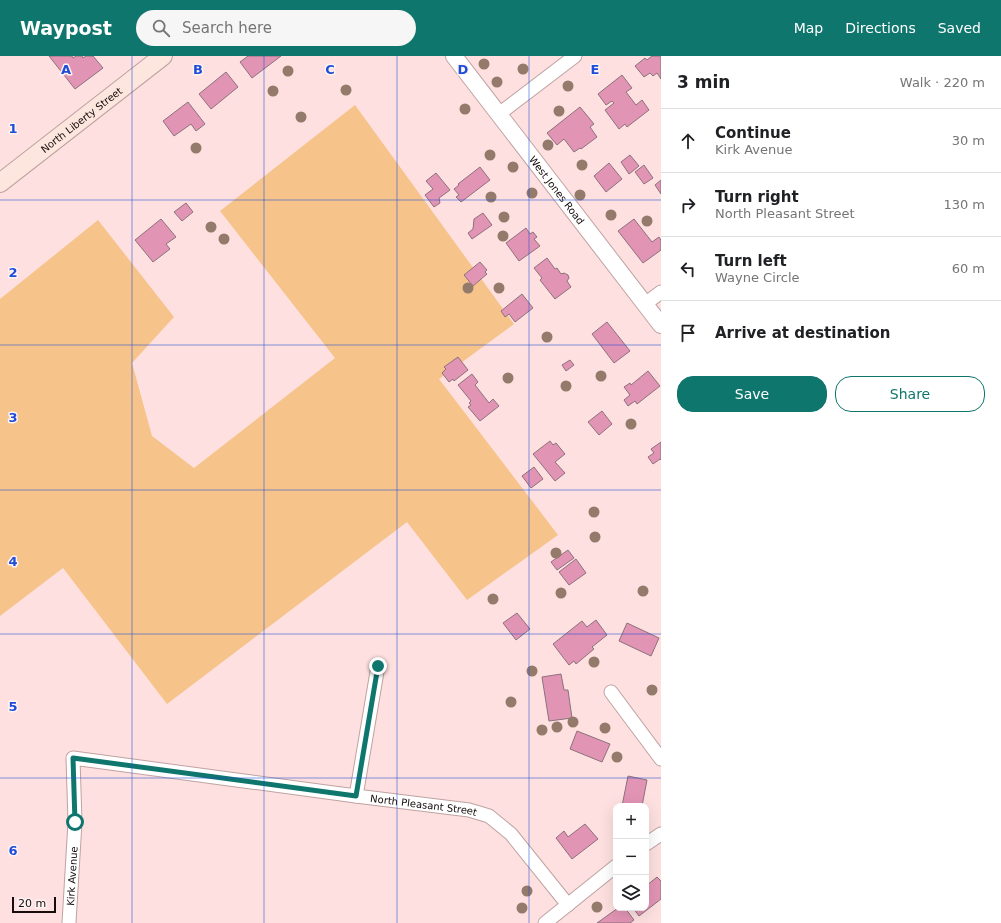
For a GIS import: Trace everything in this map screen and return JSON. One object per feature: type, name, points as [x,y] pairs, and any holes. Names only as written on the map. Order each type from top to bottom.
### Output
[{"type":"main road","name":"North Liberty Street","points":[[0,184],[163,56]]},
{"type":"street","name":"West Jones Road","points":[[454,56],[661,325]]},
{"type":"street","points":[[499,114],[575,56]]},
{"type":"street","points":[[645,304],[661,292]]},
{"type":"street","points":[[356,796],[378,666]]},
{"type":"street","points":[[611,692],[661,759]]},
{"type":"street","name":"North Pleasant Street","points":[[73,758],[469,810],[489,816],[511,834],[568,905]]},
{"type":"street","name":"Kirk Avenue","points":[[69,923],[75,822],[73,758]]},
{"type":"street","points":[[649,842],[661,834]]},
{"type":"street","points":[[546,923],[613,868]]},
{"type":"shaded area","points":[[355,105],[514,324],[439,379],[558,535],[467,600],[407,522],[167,704],[63,568],[0,616],[0,299],[98,220],[174,317],[132,363],[152,436],[194,468],[335,358],[220,211]]},
{"type":"building","points":[[49,56],[72,56],[73,58],[76,56],[82,56],[83,58],[86,56],[93,56],[103,68],[75,89]]},
{"type":"building","points":[[248,56],[281,56],[252,78],[240,62]]},
{"type":"building","points":[[652,56],[661,56],[661,79],[657,73],[653,76],[650,73],[644,77],[635,66],[645,58],[647,60]]},
{"type":"building","points":[[226,72],[238,87],[211,109],[199,94]]},
{"type":"building","points":[[622,75],[632,88],[626,92],[636,105],[642,100],[649,110],[627,127],[625,124],[619,129],[605,110],[614,103],[612,101],[606,105],[598,94]]},
{"type":"building","points":[[188,102],[205,124],[196,131],[191,124],[174,136],[163,121]]},
{"type":"building","points":[[580,107],[594,124],[590,127],[597,137],[581,149],[580,148],[574,152],[564,139],[557,145],[547,133]]},
{"type":"building","points":[[630,155],[639,166],[629,174],[621,162]]},
{"type":"building","points":[[609,163],[622,179],[606,192],[594,176]]},
{"type":"building","points":[[644,165],[653,178],[644,184],[635,172]]},
{"type":"building","points":[[480,167],[490,180],[461,202],[456,197],[459,195],[454,189],[459,185],[458,184]]},
{"type":"building","points":[[436,173],[450,190],[439,198],[440,203],[434,207],[425,195],[433,189],[426,181]]},
{"type":"building","points":[[661,180],[661,194],[655,185]]},
{"type":"building","points":[[186,203],[193,212],[182,221],[174,212]]},
{"type":"building","points":[[483,213],[492,225],[472,239],[468,233],[473,229],[474,219]]},
{"type":"building","points":[[161,219],[176,237],[166,244],[170,249],[153,262],[135,240]]},
{"type":"building","points":[[634,219],[652,242],[659,237],[661,240],[661,250],[643,263],[618,231]]},
{"type":"building","points":[[526,228],[530,234],[533,232],[537,237],[534,239],[540,246],[519,261],[506,243]]},
{"type":"building","points":[[547,258],[555,269],[557,268],[561,274],[564,273],[568,275],[569,278],[567,281],[571,287],[555,299],[540,280],[542,278],[534,268]]},
{"type":"building","points":[[480,262],[487,270],[485,272],[487,274],[473,286],[464,275]]},
{"type":"building","points":[[522,294],[533,308],[515,322],[509,314],[505,317],[501,311]]},
{"type":"building","points":[[607,322],[630,351],[614,363],[592,334]]},
{"type":"building","points":[[458,357],[468,370],[454,381],[453,379],[449,382],[442,373],[446,369],[444,367]]},
{"type":"building","points":[[570,360],[574,365],[566,371],[562,365]]},
{"type":"building","points":[[648,371],[660,386],[637,404],[635,401],[628,406],[624,400],[630,395],[624,387],[630,383],[631,385]]},
{"type":"building","points":[[472,374],[478,382],[475,385],[489,403],[493,399],[499,406],[480,421],[468,407],[471,405],[469,403],[471,401],[458,385]]},
{"type":"building","points":[[602,411],[612,424],[599,435],[588,422]]},
{"type":"building","points":[[550,441],[553,445],[556,443],[565,454],[555,462],[565,473],[555,481],[533,454]]},
{"type":"building","points":[[661,442],[661,460],[660,459],[653,464],[648,457],[654,453],[651,449]]},
{"type":"building","points":[[534,467],[543,479],[531,488],[522,476]]},
{"type":"building","points":[[568,550],[574,558],[557,570],[551,562]]},
{"type":"building","points":[[576,559],[586,573],[569,585],[559,572]]},
{"type":"building","points":[[517,613],[530,629],[516,640],[503,623]]},
{"type":"building","points":[[596,620],[607,635],[592,647],[594,649],[576,664],[574,661],[569,665],[553,644],[582,621],[587,627]]},
{"type":"building","points":[[627,623],[659,638],[651,656],[619,641]]},
{"type":"building","points":[[561,674],[564,690],[568,690],[572,718],[549,721],[542,677]]},
{"type":"building","points":[[577,731],[610,744],[602,762],[570,749]]},
{"type":"building","points":[[628,776],[647,780],[643,803],[623,803]]},
{"type":"building","points":[[585,824],[598,839],[572,859],[556,838],[564,831],[568,837]]},
{"type":"building","points":[[657,877],[661,881],[661,899],[649,908],[649,884]]},
{"type":"building","points":[[614,911],[627,911],[634,920],[630,923],[597,923]]},
{"type":"building","points":[[635,911],[645,911],[639,916]]},
{"type":"route","points":[[75,822],[73,758],[356,796],[378,666]]}]
